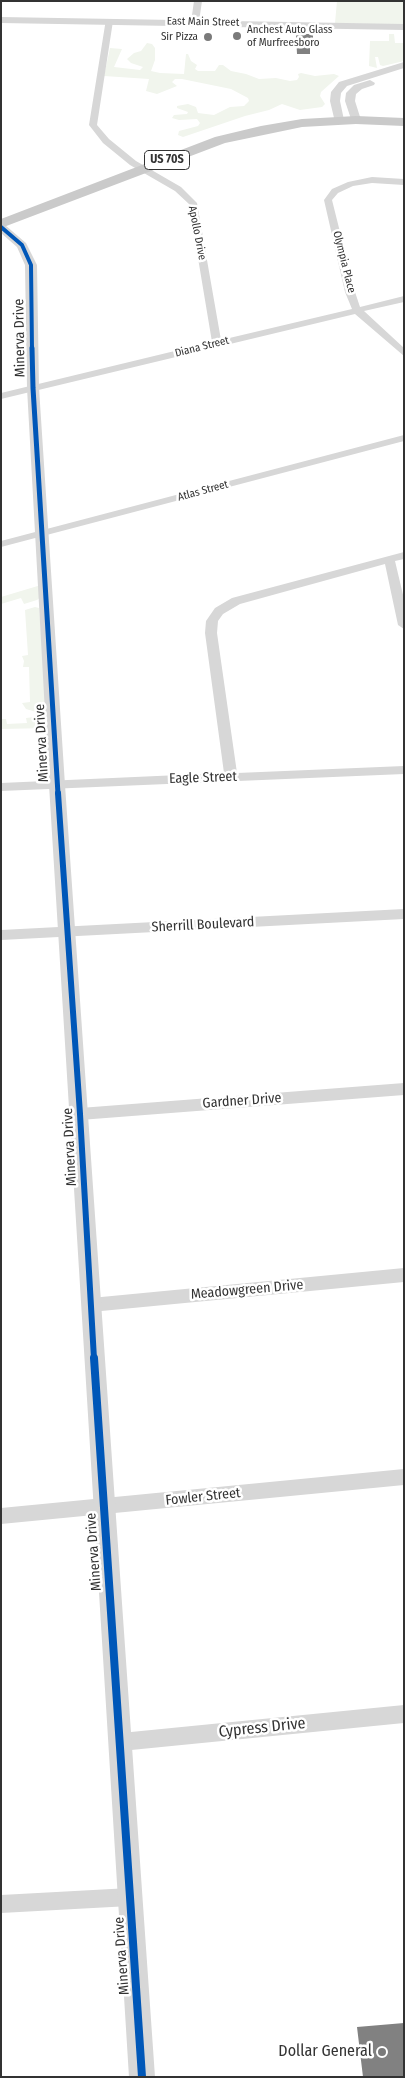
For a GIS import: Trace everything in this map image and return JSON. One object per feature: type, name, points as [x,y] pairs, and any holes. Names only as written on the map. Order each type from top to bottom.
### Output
[{"type":"main road","name":"US 70S","points":[[1,214],[139,166],[234,137],[338,117],[404,116]]},
{"type":"main road","name":"US 70S","points":[[355,117],[404,122]]},
{"type":"main road","name":"US 70S","points":[[1,226],[139,166]]},
{"type":"street","points":[[195,22],[198,1]]},
{"type":"street","name":"East Main Street","points":[[1,20],[404,26]]},
{"type":"street","name":"Apollo Drive","points":[[108,21],[94,125],[106,141],[139,166],[178,189],[193,204],[217,344]]},
{"type":"street","points":[[338,117],[335,101],[336,92],[343,84],[404,65]]},
{"type":"street","points":[[355,117],[350,101],[351,93],[358,87],[404,72]]},
{"type":"street","name":"Olympia Place","points":[[404,182],[372,180],[350,184],[335,191],[328,200],[350,292],[357,310],[404,353]]},
{"type":"street","name":"Minerva Drive","points":[[1,226],[22,245],[31,265],[34,388],[57,785],[142,2077]]},
{"type":"street","name":"Diana Street","points":[[1,396],[404,299]]},
{"type":"street","name":"Atlas Street","points":[[1,544],[404,438]]},
{"type":"street","points":[[231,777],[211,633],[212,621],[219,611],[236,601],[404,556]]},
{"type":"street","points":[[389,560],[404,625]]},
{"type":"street","name":"Eagle Street","points":[[1,787],[404,770]]},
{"type":"street","name":"Sherrill Boulevard","points":[[1,935],[404,914]]},
{"type":"street","name":"Gardner Drive","points":[[80,1114],[404,1089]]},
{"type":"street","name":"Meadowgreen Drive","points":[[91,1305],[404,1275]]},
{"type":"street","name":"Fowler Street","points":[[1,1516],[404,1477]]},
{"type":"street","name":"Cypress Drive","points":[[121,1742],[404,1714]]},
{"type":"street","points":[[1,1904],[130,1896]]},
{"type":"shaded area","points":[[337,1],[404,1],[404,25],[335,23]]},
{"type":"shaded area","points":[[389,34],[394,34],[395,43],[404,43],[404,61],[383,66],[380,65],[378,57],[375,57],[377,68],[369,66],[370,41],[389,41]]},
{"type":"shaded area","points":[[147,43],[152,44],[155,48],[155,60],[151,71],[160,73],[184,74],[186,54],[188,54],[191,61],[197,65],[195,69],[198,71],[215,71],[219,65],[223,65],[231,71],[259,79],[297,80],[298,74],[301,73],[315,76],[334,74],[339,76],[321,92],[320,96],[325,104],[322,107],[300,110],[282,104],[269,110],[183,137],[178,135],[179,131],[198,126],[200,123],[197,119],[179,120],[172,118],[174,115],[187,114],[188,112],[177,108],[177,106],[188,104],[196,107],[198,113],[214,115],[230,107],[244,106],[249,101],[248,98],[231,89],[182,79],[175,79],[172,82],[177,86],[157,94],[146,91],[149,79],[104,76],[110,48],[122,49],[114,67],[140,70],[143,67],[131,63],[127,59],[134,53],[141,51]]},
{"type":"shaded area","points":[[41,585],[41,597],[37,600],[24,604],[21,598],[1,604],[1,597]]},
{"type":"shaded area","points":[[35,607],[39,608],[47,706],[36,712],[26,709],[22,703],[30,702],[29,667],[23,667],[24,661],[22,656],[28,655],[25,610]]},
{"type":"shaded area","points":[[26,718],[46,719],[49,728],[1,729],[1,719],[6,719],[7,724],[27,723]]},
{"type":"building","points":[[296,34],[313,34],[310,54],[297,54]]},
{"type":"building","name":"Dollar General","points":[[404,2023],[404,2077],[363,2077],[357,2027]]},
{"type":"cycle path","points":[[1,227],[22,245],[31,265],[33,388],[57,785],[142,2077]]},
{"type":"place","name":"Anchest Auto Glass of Murfreesboro","points":[[237,36]]},
{"type":"place","name":"Sir Pizza","points":[[208,37]]},
{"type":"place","name":"Dollar General","points":[[382,2052]]}]
